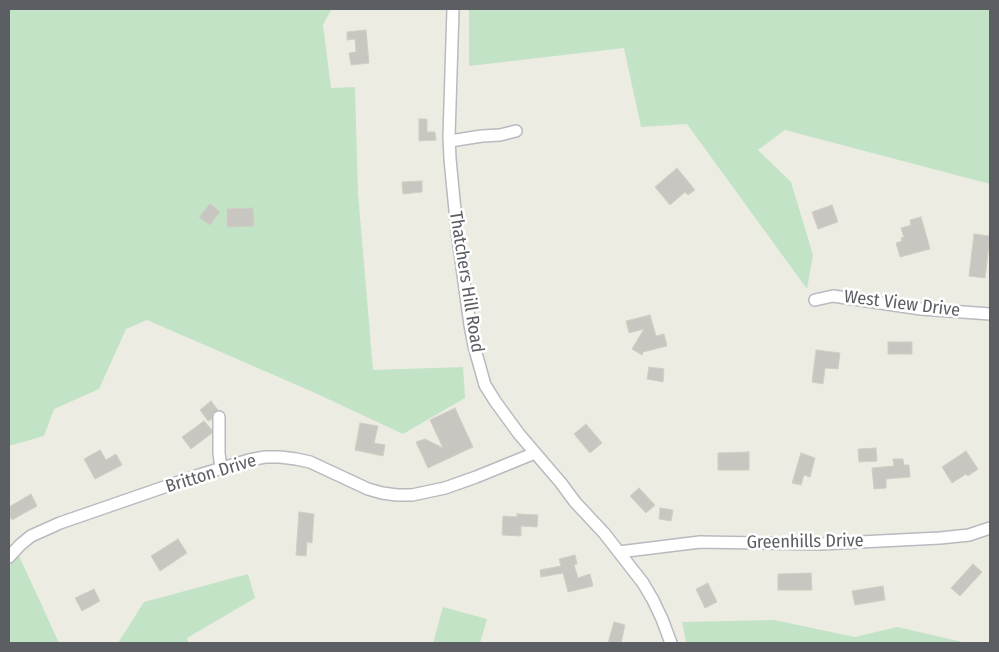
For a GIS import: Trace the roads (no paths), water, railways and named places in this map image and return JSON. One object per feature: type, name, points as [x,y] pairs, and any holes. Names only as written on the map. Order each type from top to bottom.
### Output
[{"type":"street","name":"Thatchers Hill Road","points":[[453,9],[450,159],[457,231],[469,317],[474,346],[485,385],[535,453],[643,583],[662,618],[671,643]]},
{"type":"street","points":[[450,141],[500,135],[516,131]]},
{"type":"street","name":"West View Drive","points":[[815,300],[833,296],[921,309],[990,314]]},
{"type":"street","points":[[219,417],[221,468]]},
{"type":"street","name":"Britton Drive","points":[[9,557],[31,536],[60,523],[249,460],[265,457],[296,458],[310,462],[375,491],[412,495],[445,488],[535,453]]},
{"type":"street","name":"Greenhills Drive","points":[[619,552],[700,542],[820,544],[940,538],[969,535],[990,528]]}]
